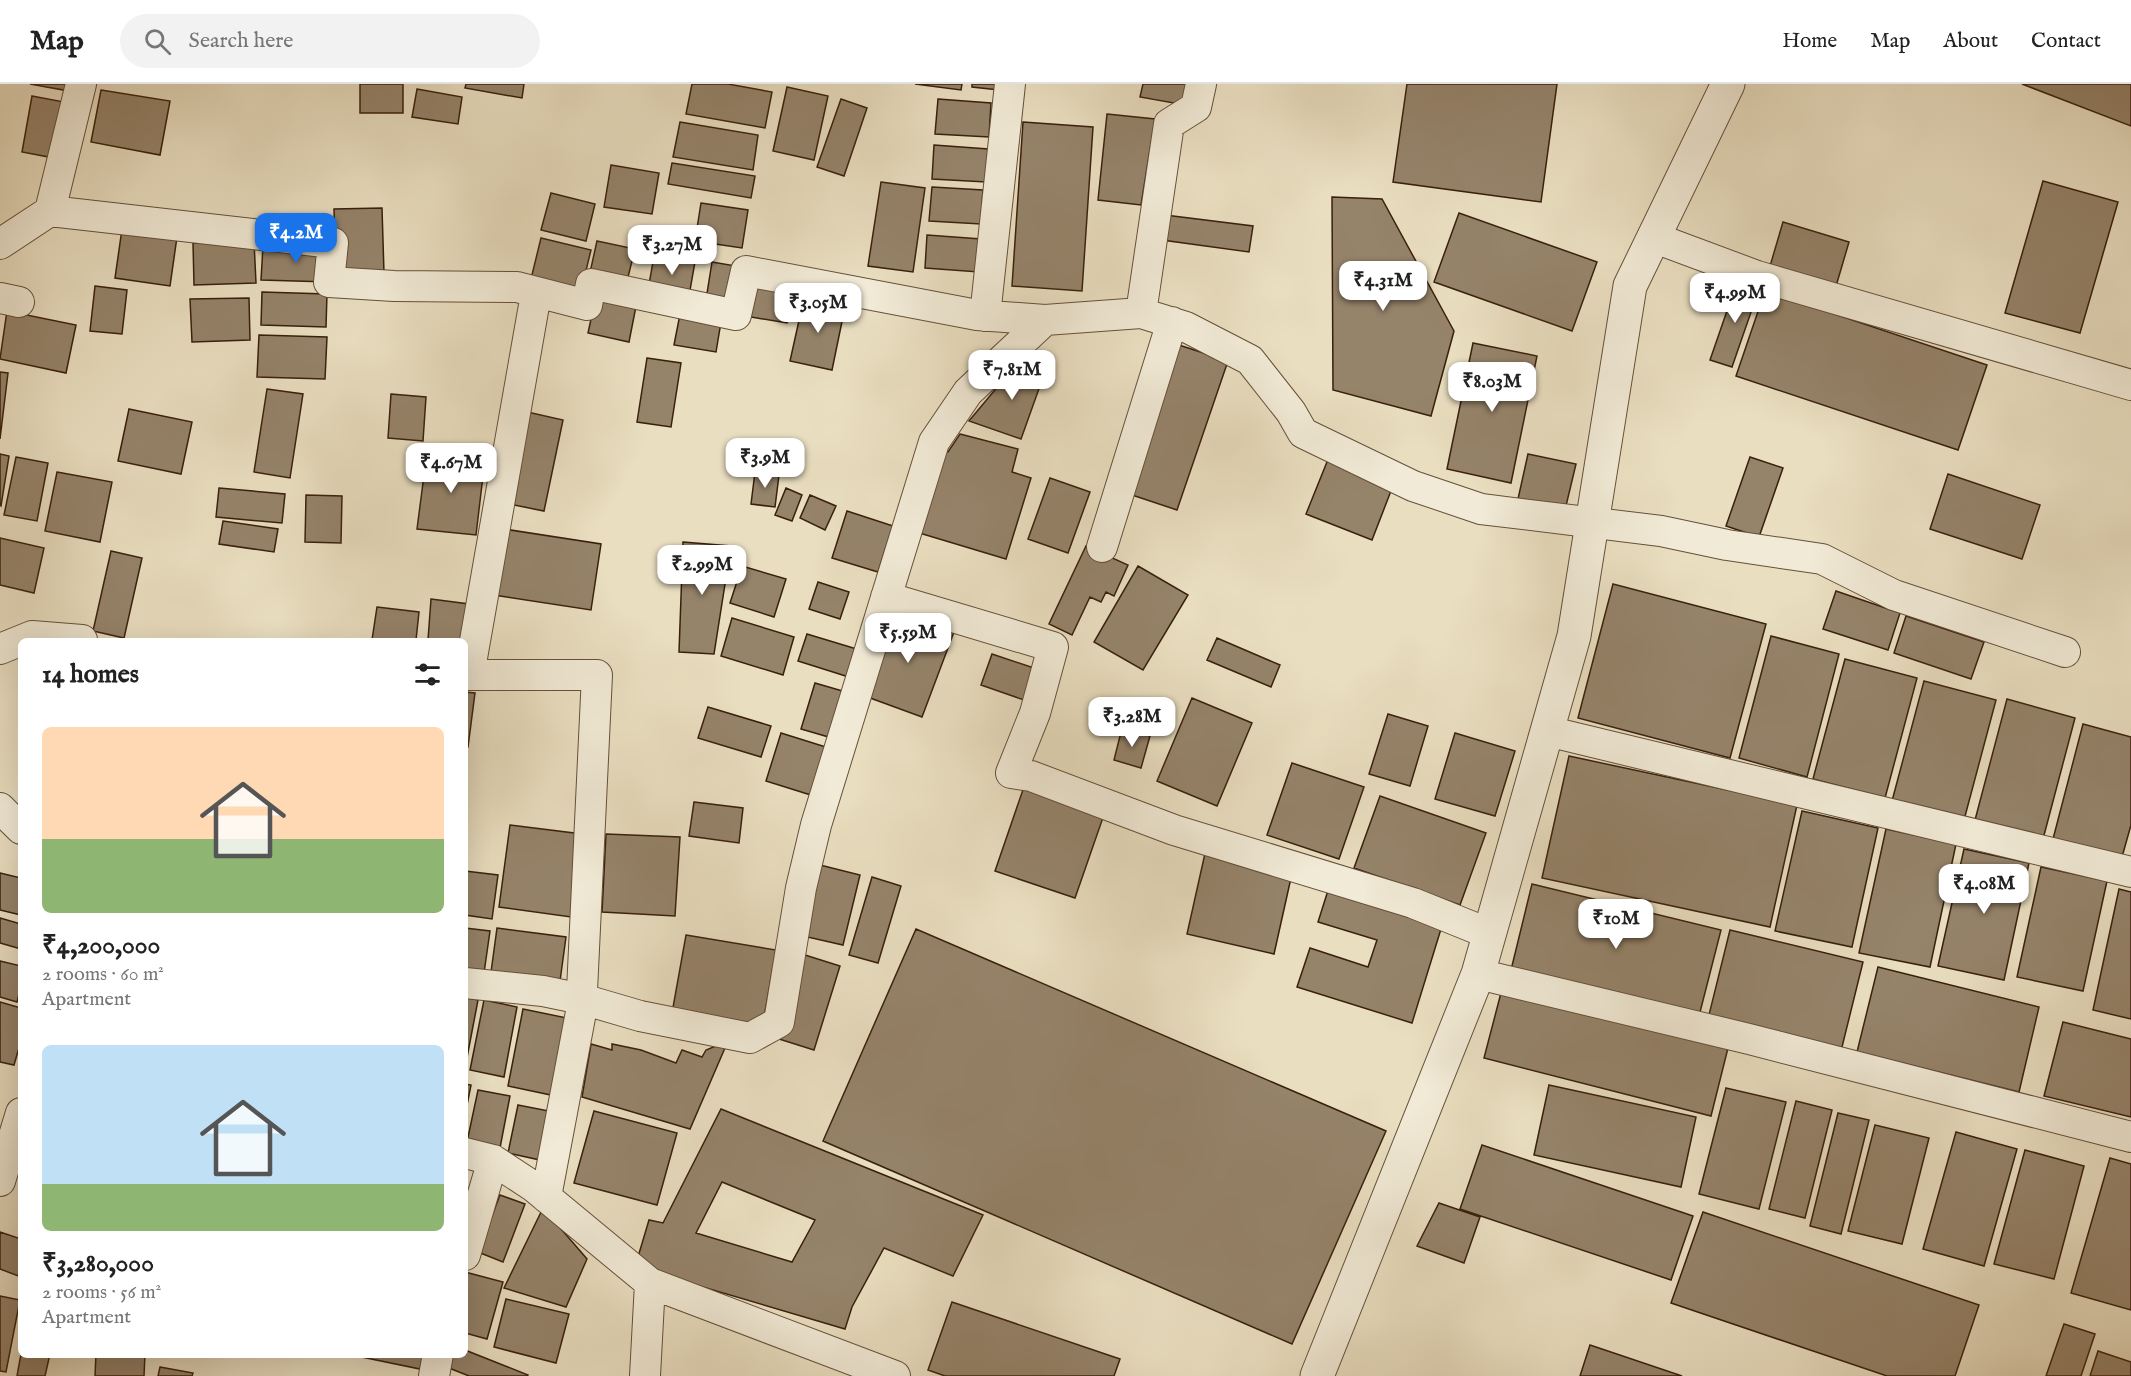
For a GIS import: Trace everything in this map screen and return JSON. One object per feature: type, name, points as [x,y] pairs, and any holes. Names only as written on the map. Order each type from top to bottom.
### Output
[{"type":"street","points":[[50,211],[81,84]]},
{"type":"street","points":[[985,316],[1010,84]]},
{"type":"street","points":[[1141,313],[1169,124],[1196,107],[1201,84]]},
{"type":"street","points":[[1318,1376],[1478,974],[1574,636],[1630,286],[1655,237],[1718,88]]},
{"type":"street","points":[[0,244],[50,211],[333,243],[329,282],[394,286],[517,287],[536,294],[587,304],[591,284],[736,315],[746,271],[985,316],[1045,320],[1141,313],[1173,322],[1250,360],[1291,412],[1303,433],[1413,486],[1480,509],[1661,531],[1727,545],[1822,560],[1894,595],[2065,652]]},
{"type":"street","points":[[1655,237],[1757,276],[2131,385]]},
{"type":"street","points":[[468,669],[536,294]]},
{"type":"street","points":[[468,983],[543,991],[582,999],[640,1016],[750,1038],[779,1022],[801,888],[816,825],[934,442],[968,392],[1045,320]]},
{"type":"street","points":[[1102,547],[1173,322]]},
{"type":"street","points":[[886,597],[1053,647],[1035,713],[1011,773],[1031,776],[1174,830],[1413,903],[1490,934]]},
{"type":"street","points":[[27,638],[32,636],[57,638]]},
{"type":"street","points":[[0,649],[18,642]]},
{"type":"street","points":[[468,675],[597,675],[582,999],[546,1197]]},
{"type":"street","points":[[1547,731],[2131,872]]},
{"type":"street","points":[[0,808],[18,826]]},
{"type":"street","points":[[1478,974],[1749,1039],[2131,1137]]},
{"type":"street","points":[[2,1170],[18,1122]]},
{"type":"street","points":[[468,1234],[479,1156],[546,1197],[650,1283],[895,1376]]},
{"type":"street","points":[[645,1376],[650,1283]]},
{"type":"street","points":[[434,1376],[437,1358]]},
{"type":"building","points":[[30,84],[70,84],[69,91]]},
{"type":"building","points":[[360,84],[403,84],[403,113],[360,113]]},
{"type":"building","points":[[466,84],[524,84],[522,98],[465,88]]},
{"type":"building","points":[[692,84],[728,84],[772,92],[765,128],[686,114]]},
{"type":"building","points":[[915,84],[962,84],[961,90]]},
{"type":"building","points":[[972,84],[1009,84],[1008,91],[972,87]]},
{"type":"building","points":[[1143,84],[1200,84],[1196,107],[1140,97]]},
{"type":"building","points":[[1407,84],[1557,84],[1541,202],[1393,182]]},
{"type":"building","points":[[2022,84],[2131,84],[2131,126]]},
{"type":"building","points":[[787,87],[828,96],[814,160],[773,151]]},
{"type":"building","points":[[417,89],[462,97],[458,124],[412,117]]},
{"type":"building","points":[[101,90],[170,101],[160,155],[91,142]]},
{"type":"building","points":[[32,96],[64,102],[54,158],[22,152]]},
{"type":"building","points":[[841,99],[867,108],[844,176],[817,167]]},
{"type":"building","points":[[938,99],[991,103],[989,137],[935,134]]},
{"type":"building","points":[[1107,114],[1155,119],[1141,205],[1098,200]]},
{"type":"building","points":[[680,122],[758,135],[753,170],[673,157]]},
{"type":"building","points":[[1023,122],[1093,127],[1082,291],[1012,286]]},
{"type":"building","points":[[934,145],[988,149],[986,182],[932,179]]},
{"type":"building","points":[[672,163],[755,176],[751,198],[668,184]]},
{"type":"building","points":[[611,165],[659,173],[652,214],[604,207]]},
{"type":"building","points":[[2043,181],[2118,202],[2080,333],[2005,313]]},
{"type":"building","points":[[881,182],[925,188],[913,272],[868,266]]},
{"type":"building","points":[[932,187],[983,190],[981,224],[929,221]]},
{"type":"building","points":[[551,193],[595,204],[586,241],[541,230]]},
{"type":"building","points":[[1332,197],[1382,199],[1454,331],[1431,416],[1333,390]]},
{"type":"building","points":[[701,203],[748,210],[742,248],[695,241]]},
{"type":"building","points":[[382,208],[384,273],[336,275],[334,209]]},
{"type":"building","points":[[1459,213],[1597,262],[1572,331],[1434,282]]},
{"type":"building","points":[[1165,215],[1253,226],[1249,252],[1162,240]]},
{"type":"building","points":[[1783,222],[1849,242],[1834,293],[1768,273]]},
{"type":"building","points":[[122,229],[177,237],[170,286],[115,278]]},
{"type":"building","points":[[927,235],[981,239],[979,272],[925,268]]},
{"type":"building","points":[[541,238],[591,250],[580,295],[530,283]]},
{"type":"building","points":[[254,241],[256,283],[194,285],[193,243]]},
{"type":"building","points":[[597,241],[635,249],[626,285],[589,277]]},
{"type":"building","points":[[263,246],[331,249],[329,282],[261,280]]},
{"type":"building","points":[[654,256],[695,262],[689,296],[648,290]]},
{"type":"building","points":[[712,262],[736,266],[728,310],[705,306]]},
{"type":"building","points":[[752,278],[792,287],[787,323],[745,316]]},
{"type":"building","points":[[1737,282],[1759,289],[1732,367],[1710,360]]},
{"type":"building","points":[[95,286],[127,290],[122,334],[90,331]]},
{"type":"building","points":[[598,287],[638,296],[629,342],[588,333]]},
{"type":"building","points":[[1765,291],[1987,365],[1958,450],[1736,376]]},
{"type":"building","points":[[262,292],[327,294],[326,327],[261,325]]},
{"type":"building","points":[[249,298],[250,340],[192,342],[190,299]]},
{"type":"building","points":[[804,298],[845,307],[832,370],[790,361]]},
{"type":"building","points":[[681,309],[722,316],[716,352],[674,345]]},
{"type":"building","points":[[7,311],[76,325],[66,373],[0,359]]},
{"type":"building","points":[[259,335],[327,337],[325,379],[257,377]]},
{"type":"building","points":[[1473,343],[1537,356],[1511,483],[1447,469]]},
{"type":"building","points":[[1176,344],[1228,361],[1177,510],[1126,493]]},
{"type":"building","points":[[647,358],[681,363],[671,427],[637,422]]},
{"type":"building","points":[[1020,360],[1046,369],[1021,439],[969,421]]},
{"type":"building","points":[[0,372],[8,373],[0,439]]},
{"type":"building","points":[[267,389],[303,394],[290,478],[254,472]]},
{"type":"building","points":[[391,394],[426,397],[423,441],[388,438]]},
{"type":"building","points":[[129,409],[192,422],[181,474],[118,461]]},
{"type":"building","points":[[523,411],[563,420],[544,511],[504,503]]},
{"type":"building","points":[[960,434],[1018,449],[1012,472],[1031,478],[1006,559],[916,532],[941,450],[948,452]]},
{"type":"building","points":[[427,452],[485,459],[476,535],[417,529]]},
{"type":"building","points":[[1331,452],[1396,478],[1372,540],[1306,514]]},
{"type":"building","points":[[0,454],[9,456],[1,506],[0,505]]},
{"type":"building","points":[[1528,454],[1576,464],[1565,510],[1518,499]]},
{"type":"building","points":[[16,457],[48,463],[37,521],[4,515]]},
{"type":"building","points":[[1750,457],[1783,468],[1759,537],[1726,526]]},
{"type":"building","points":[[57,472],[112,482],[100,542],[45,531]]},
{"type":"building","points":[[755,472],[779,475],[775,507],[751,504]]},
{"type":"building","points":[[1948,474],[2040,505],[2022,559],[1930,529]]},
{"type":"building","points":[[1050,478],[1090,492],[1068,553],[1028,539]]},
{"type":"building","points":[[219,488],[285,494],[282,523],[216,517]]},
{"type":"building","points":[[786,488],[802,495],[792,521],[775,515]]},
{"type":"building","points":[[306,495],[342,496],[341,543],[305,542]]},
{"type":"building","points":[[810,495],[836,506],[825,530],[800,518]]},
{"type":"building","points":[[847,511],[893,526],[878,572],[832,558]]},
{"type":"building","points":[[223,521],[278,529],[274,552],[219,544]]},
{"type":"building","points":[[504,529],[601,544],[591,610],[494,595]]},
{"type":"building","points":[[0,538],[44,548],[34,593],[0,585]]},
{"type":"building","points":[[683,542],[731,546],[714,654],[679,652]]},
{"type":"building","points":[[1086,546],[1128,565],[1114,596],[1106,592],[1101,602],[1090,597],[1072,635],[1049,624]]},
{"type":"building","points":[[111,551],[142,558],[124,638],[93,631]]},
{"type":"building","points":[[742,566],[786,579],[774,617],[730,603]]},
{"type":"building","points":[[1138,566],[1188,595],[1143,670],[1094,642]]},
{"type":"building","points":[[818,582],[849,592],[840,619],[809,609]]},
{"type":"building","points":[[1613,584],[1766,624],[1730,758],[1578,718]]},
{"type":"building","points":[[1836,591],[1900,613],[1888,650],[1823,629]]},
{"type":"building","points":[[431,599],[469,604],[465,638],[428,638]]},
{"type":"building","points":[[377,607],[419,612],[416,638],[372,638]]},
{"type":"building","points":[[894,610],[954,632],[922,717],[862,695]]},
{"type":"building","points":[[1906,616],[1984,642],[1971,679],[1894,653]]},
{"type":"building","points":[[732,618],[794,637],[783,675],[721,656]]},
{"type":"building","points":[[807,634],[860,650],[852,678],[798,661]]},
{"type":"building","points":[[1771,636],[1839,654],[1807,777],[1739,758]]},
{"type":"building","points":[[1217,638],[1280,665],[1271,687],[1207,660]]},
{"type":"building","points":[[992,654],[1037,669],[1027,701],[981,685]]},
{"type":"building","points":[[1845,659],[1917,678],[1885,798],[1813,779]]},
{"type":"building","points":[[1924,681],[1996,700],[1964,820],[1892,801]]},
{"type":"building","points":[[815,683],[846,692],[832,738],[801,729]]},
{"type":"building","points":[[468,692],[475,693],[468,747]]},
{"type":"building","points":[[1192,698],[1252,723],[1217,806],[1157,781]]},
{"type":"building","points":[[2007,699],[2075,718],[2043,839],[1975,820]]},
{"type":"building","points":[[708,707],[771,726],[761,757],[698,738]]},
{"type":"building","points":[[1388,714],[1428,726],[1410,786],[1369,774]]},
{"type":"building","points":[[2083,724],[2131,737],[2131,825],[2122,857],[2053,839]]},
{"type":"building","points":[[1122,728],[1150,736],[1141,768],[1114,760]]},
{"type":"building","points":[[781,733],[829,748],[814,796],[766,781]]},
{"type":"building","points":[[1455,733],[1515,751],[1495,816],[1435,799]]},
{"type":"building","points":[[1569,756],[1797,805],[1770,927],[1542,878]]},
{"type":"building","points":[[1292,763],[1364,787],[1339,859],[1267,835]]},
{"type":"building","points":[[1027,778],[1107,806],[1075,898],[995,871]]},
{"type":"building","points":[[1380,796],[1486,833],[1460,905],[1354,868]]},
{"type":"building","points":[[694,802],[743,808],[739,843],[689,836]]},
{"type":"building","points":[[1802,811],[1878,828],[1852,947],[1775,931]]},
{"type":"building","points":[[510,825],[582,834],[571,917],[499,907]]},
{"type":"building","points":[[1886,829],[1956,844],[1930,967],[1859,953]]},
{"type":"building","points":[[606,834],[680,837],[675,916],[602,912]]},
{"type":"building","points":[[1206,849],[1293,869],[1274,954],[1187,934]]},
{"type":"building","points":[[1964,849],[2029,863],[2004,980],[1938,966]]},
{"type":"building","points":[[820,865],[860,875],[843,945],[803,936]]},
{"type":"building","points":[[2041,867],[2107,881],[2083,991],[2017,977]]},
{"type":"building","points":[[468,871],[498,875],[492,919],[468,915]]},
{"type":"building","points":[[0,873],[18,877],[18,914],[0,910]]},
{"type":"building","points":[[872,877],[901,886],[878,963],[849,955]]},
{"type":"building","points":[[1331,881],[1445,916],[1412,1023],[1297,987],[1310,948],[1368,967],[1377,940],[1318,922]]},
{"type":"building","points":[[1532,884],[1721,930],[1699,1016],[1511,970]]},
{"type":"building","points":[[2119,889],[2131,892],[2131,1019],[2093,1010]]},
{"type":"building","points":[[0,918],[18,923],[18,948],[0,943]]},
{"type":"building","points":[[468,928],[490,931],[484,973],[468,970]]},
{"type":"building","points":[[497,928],[566,937],[560,981],[491,972]]},
{"type":"building","points":[[916,929],[1386,1131],[1292,1344],[823,1141]]},
{"type":"building","points":[[1730,930],[1863,962],[1841,1051],[1708,1019]]},
{"type":"building","points":[[686,935],[776,950],[762,1029],[672,1013]]},
{"type":"building","points":[[805,955],[840,966],[814,1050],[779,1039]]},
{"type":"building","points":[[0,961],[18,965],[17,1002],[0,997]]},
{"type":"building","points":[[1878,967],[2039,1007],[2019,1092],[1857,1052]]},
{"type":"building","points":[[1502,989],[1728,1048],[1711,1116],[1484,1058]]},
{"type":"building","points":[[468,998],[478,1000],[468,1052]]},
{"type":"building","points":[[484,1000],[517,1007],[504,1077],[470,1070]]},
{"type":"building","points":[[0,1002],[18,1007],[18,1051],[14,1065],[0,1062]]},
{"type":"building","points":[[523,1009],[567,1018],[551,1095],[508,1086]]},
{"type":"building","points":[[2063,1022],[2131,1039],[2131,1117],[2044,1096]]},
{"type":"building","points":[[728,1041],[690,1129],[582,1097],[591,1044],[612,1050],[612,1044],[641,1050],[676,1063],[682,1050],[702,1057],[706,1050]]},
{"type":"building","points":[[468,1084],[471,1085],[468,1100]]},
{"type":"building","points":[[1549,1085],[1696,1117],[1681,1187],[1534,1155]]},
{"type":"building","points":[[1726,1088],[1786,1102],[1759,1209],[1699,1194]]},
{"type":"building","points":[[478,1090],[510,1096],[500,1148],[468,1142]]},
{"type":"building","points":[[1796,1101],[1832,1110],[1805,1218],[1769,1209]]},
{"type":"building","points":[[518,1105],[549,1111],[540,1160],[508,1153]]},
{"type":"building","points":[[721,1109],[983,1215],[953,1276],[884,1248],[852,1307],[845,1329],[635,1267],[649,1220],[663,1223]],"holes":[[[722,1182],[815,1220],[792,1262],[696,1233]]]},
{"type":"building","points":[[594,1111],[677,1133],[657,1205],[574,1183]]},
{"type":"building","points":[[1838,1113],[1869,1120],[1841,1234],[1810,1226]]},
{"type":"building","points":[[1875,1125],[1929,1138],[1902,1244],[1848,1231]]},
{"type":"building","points":[[1956,1132],[2017,1149],[1984,1266],[1923,1249]]},
{"type":"building","points":[[1482,1145],[1693,1216],[1671,1280],[1460,1209]]},
{"type":"building","points":[[2025,1150],[2084,1166],[2054,1279],[1994,1264]]},
{"type":"building","points":[[2110,1158],[2131,1164],[2131,1310],[2071,1293]]},
{"type":"building","points":[[500,1195],[525,1204],[503,1262],[478,1252]]},
{"type":"building","points":[[1439,1203],[1480,1217],[1464,1263],[1417,1246]]},
{"type":"building","points":[[543,1208],[587,1259],[566,1307],[504,1288]]},
{"type":"building","points":[[1703,1212],[1979,1305],[1955,1376],[1887,1376],[1671,1303]]},
{"type":"building","points":[[0,1232],[18,1238],[18,1276],[0,1269]]},
{"type":"building","points":[[468,1273],[503,1282],[487,1339],[468,1334]]},
{"type":"building","points":[[0,1296],[18,1300],[18,1310],[6,1372],[0,1371]]},
{"type":"building","points":[[506,1299],[569,1314],[556,1363],[494,1347]]},
{"type":"building","points":[[952,1302],[1120,1359],[1114,1376],[945,1376],[928,1370]]},
{"type":"building","points":[[2064,1324],[2095,1334],[2081,1376],[2046,1376]]},
{"type":"building","points":[[1590,1345],[1682,1376],[1580,1376]]},
{"type":"building","points":[[468,1351],[528,1375],[469,1376],[444,1366],[447,1358],[468,1358]]},
{"type":"building","points":[[2098,1351],[2131,1362],[2131,1376],[2090,1376]]},
{"type":"building","points":[[20,1358],[49,1358],[45,1376],[17,1376]]},
{"type":"building","points":[[96,1358],[145,1358],[144,1376],[95,1376]]},
{"type":"building","points":[[366,1358],[422,1358],[420,1369]]},
{"type":"building","points":[[160,1367],[193,1373],[192,1376],[158,1376]]}]
